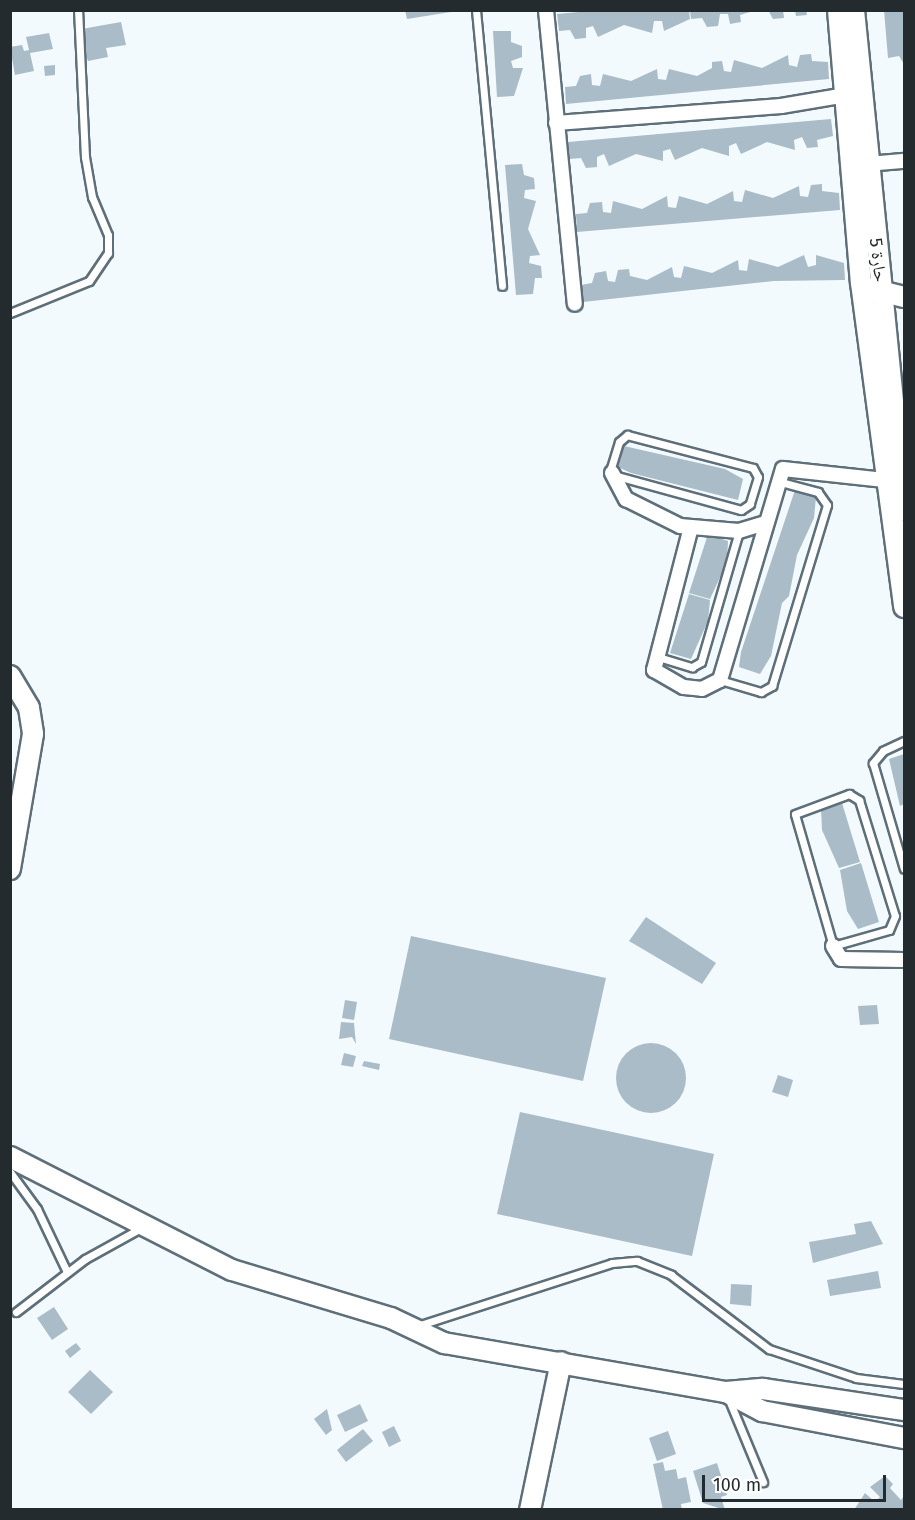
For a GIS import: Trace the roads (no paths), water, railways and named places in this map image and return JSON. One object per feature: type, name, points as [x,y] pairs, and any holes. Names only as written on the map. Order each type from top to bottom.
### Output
[{"type":"main road","name":"حارة 5","points":[[838,10],[846,95],[900,509]]},
{"type":"main road","name":"حارة 5","points":[[854,10],[867,164],[884,480],[900,509]]},
{"type":"main road","points":[[873,299],[904,299]]},
{"type":"main road","points":[[900,509],[904,607]]},
{"type":"main road","points":[[10,676],[29,708],[33,734],[10,869]]},
{"type":"main road","points":[[10,1157],[149,1224],[249,1276],[415,1327],[456,1346],[561,1362],[726,1392],[763,1389],[898,1409],[896,1436],[762,1411],[726,1392]]},
{"type":"main road","points":[[530,1509],[561,1362]]},
{"type":"street","points":[[546,10],[575,304]]},
{"type":"street","points":[[556,123],[781,106],[846,95]]},
{"type":"street","points":[[867,164],[904,161]]},
{"type":"street","points":[[691,527],[655,656],[654,670],[684,687],[702,689],[720,680],[777,481],[789,467],[884,480]]},
{"type":"street","points":[[612,473],[626,499],[691,527],[739,531],[765,523]]},
{"type":"street","points":[[833,946],[841,959],[904,960]]},
{"type":"lane","points":[[10,313],[89,281],[108,253],[108,235],[92,196],[85,157],[78,10]]},
{"type":"lane","points":[[476,10],[502,286]]},
{"type":"lane","points":[[627,435],[753,468],[758,477],[750,504],[741,510],[612,473],[619,442],[627,435]]},
{"type":"lane","points":[[720,680],[761,692],[772,686],[827,505],[818,492],[777,481]]},
{"type":"lane","points":[[655,656],[692,668],[701,662],[739,531]]},
{"type":"lane","points":[[904,741],[876,755],[873,763],[904,869]]},
{"type":"lane","points":[[849,794],[859,800],[895,916],[889,930],[833,946],[795,814],[849,794]]},
{"type":"lane","points":[[10,1172],[34,1203],[67,1272]]},
{"type":"lane","points":[[16,1312],[67,1272],[149,1224]]},
{"type":"lane","points":[[415,1327],[612,1263],[637,1261],[670,1275],[769,1349],[856,1378],[904,1384]]},
{"type":"lane","points":[[726,1392],[763,1482]]}]
